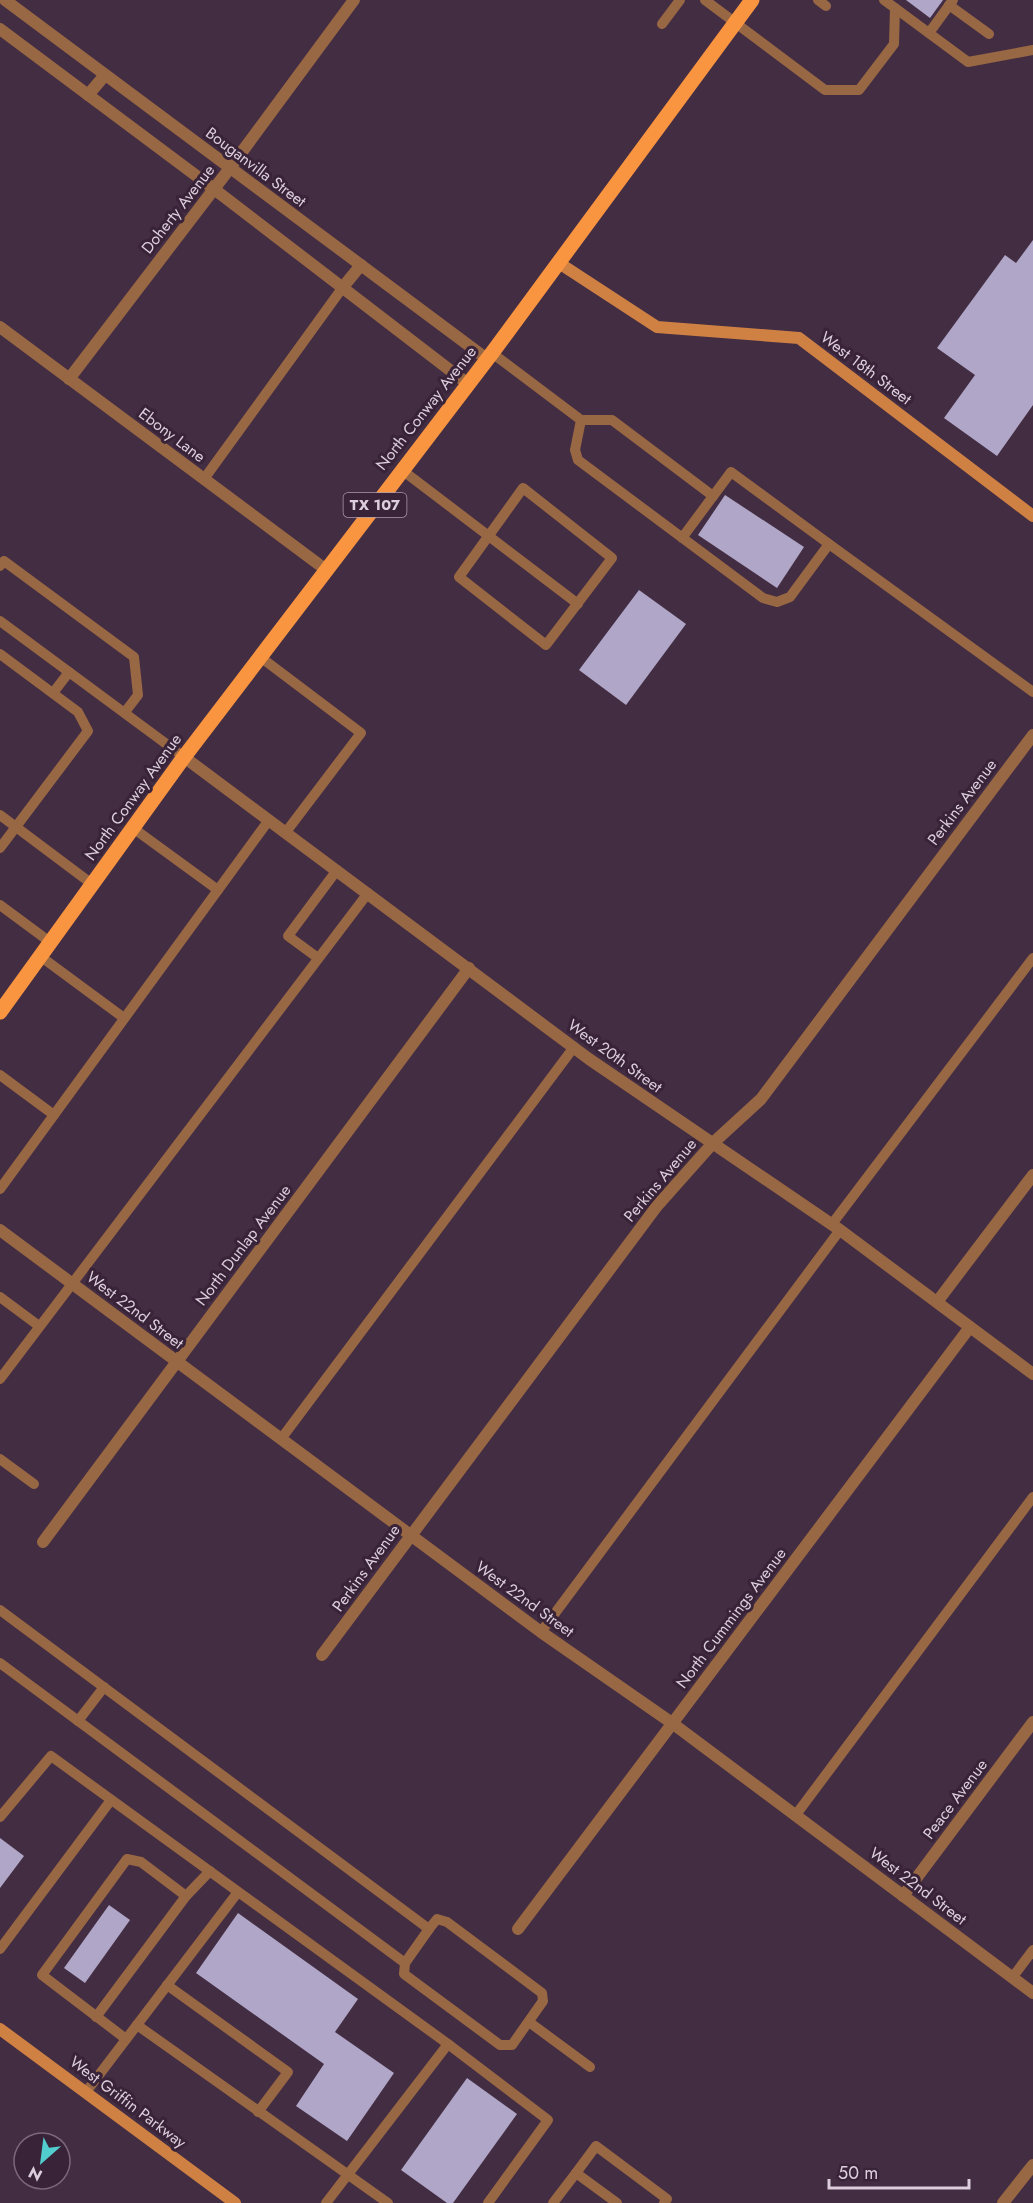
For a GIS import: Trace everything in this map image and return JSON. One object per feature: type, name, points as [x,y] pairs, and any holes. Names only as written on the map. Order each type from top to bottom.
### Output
[{"type":"main road","name":"North Conway Avenue","points":[[1,1007],[184,756],[490,356],[752,0]]},
{"type":"street","name":"Bouganvilla Street","points":[[6,0],[361,266],[490,356]]},
{"type":"street","name":"Doherty Avenue","points":[[69,379],[230,168],[354,0]]},
{"type":"street","points":[[0,29],[214,189],[468,384]]},
{"type":"street","points":[[88,95],[105,75]]},
{"type":"street","name":"West 18th Street","points":[[559,263],[657,327],[799,338],[1033,516]]},
{"type":"street","points":[[343,287],[361,266]]},
{"type":"street","name":"Ebony Lane","points":[[0,327],[325,570]]},
{"type":"street","name":"Perkins Avenue","points":[[322,1655],[657,1206],[713,1143],[761,1099],[1033,735]]},
{"type":"street","name":"West 20th Street","points":[[184,756],[573,1047],[836,1227],[1033,1374]]},
{"type":"street","name":"North Dunlap Avenue","points":[[43,1542],[469,968]]},
{"type":"street","points":[[937,1302],[1033,1174]]},
{"type":"street","name":"West 22nd Street","points":[[0,1230],[541,1632],[672,1723],[1033,1993]]},
{"type":"street","name":"North Cummings Avenue","points":[[518,1929],[970,1327]]},
{"type":"street","name":"Peace Avenue","points":[[903,1896],[1033,1722]]},
{"type":"street","name":"West Griffin Parkway","points":[[0,2029],[235,2203]]},
{"type":"street","points":[[1003,2203],[1033,2165]]},
{"type":"lane","points":[[662,24],[680,0]]},
{"type":"lane","points":[[705,0],[825,90],[859,90],[894,44],[895,8]]},
{"type":"lane","points":[[884,0],[968,62],[1033,50]]},
{"type":"lane","points":[[929,33],[951,3],[989,34]]},
{"type":"lane","points":[[204,479],[343,287]]},
{"type":"lane","points":[[490,356],[581,420],[612,420],[713,496]]},
{"type":"lane","points":[[581,420],[576,441],[578,460],[763,598],[777,602],[790,597],[829,544]]},
{"type":"lane","points":[[402,470],[578,604]]},
{"type":"lane","points":[[682,538],[731,472],[1033,693]]},
{"type":"lane","points":[[523,488],[612,558],[578,604],[546,645],[459,577],[523,488]]},
{"type":"lane","points":[[0,566],[4,561],[135,657],[138,695],[125,712]]},
{"type":"lane","points":[[1,624],[184,756]]},
{"type":"lane","points":[[0,654],[78,712],[88,731],[0,847]]},
{"type":"lane","points":[[259,656],[361,733],[286,832]]},
{"type":"lane","points":[[53,693],[69,672]]},
{"type":"lane","points":[[0,815],[92,884]]},
{"type":"lane","points":[[0,1189],[269,820]]},
{"type":"lane","points":[[132,828],[218,890]]},
{"type":"lane","points":[[318,958],[288,936],[338,870]]},
{"type":"lane","points":[[0,1379],[368,893]]},
{"type":"lane","points":[[0,905],[50,942]]},
{"type":"lane","points":[[40,956],[124,1018]]},
{"type":"lane","points":[[541,1632],[1033,958]]},
{"type":"lane","points":[[281,1439],[573,1047]]},
{"type":"lane","points":[[0,1075],[54,1114]]},
{"type":"lane","points":[[0,1297],[39,1326]]},
{"type":"lane","points":[[0,1459],[34,1484]]},
{"type":"lane","points":[[795,1816],[1033,1497]]},
{"type":"lane","points":[[0,1610],[429,1929]]},
{"type":"lane","points":[[0,1663],[405,1962]]},
{"type":"lane","points":[[78,1721],[104,1687]]},
{"type":"lane","points":[[0,1817],[51,1756],[448,2044],[548,2120],[488,2203]]},
{"type":"lane","points":[[0,1949],[111,1800]]},
{"type":"lane","points":[[126,2039],[42,1975],[127,1858],[141,1862],[186,1896]]},
{"type":"lane","points":[[96,2017],[186,1896],[210,1871]]},
{"type":"lane","points":[[86,2092],[238,1892]]},
{"type":"lane","points":[[437,1919],[447,1922],[542,1993],[543,2001],[512,2045],[500,2045],[404,1974],[405,1962],[437,1919]]},
{"type":"lane","points":[[1012,1978],[1033,1950]]},
{"type":"lane","points":[[167,1985],[288,2072],[258,2112]]},
{"type":"lane","points":[[529,2022],[590,2067]]},
{"type":"lane","points":[[137,2025],[388,2203]]},
{"type":"lane","points":[[326,2203],[448,2044]]},
{"type":"lane","points":[[553,2203],[596,2146],[667,2199],[664,2203]]},
{"type":"lane","points":[[576,2172],[616,2203]]},
{"type":"building","points":[[906,0],[943,0],[930,18]]},
{"type":"building","points":[[1033,240],[1033,405],[997,456],[944,418],[975,375],[937,348],[1005,255],[1016,263]]},
{"type":"building","points":[[725,495],[804,547],[777,588],[698,535]]},
{"type":"building","points":[[639,590],[686,624],[626,705],[579,670]]},
{"type":"building","points":[[0,1838],[24,1856],[0,1888]]},
{"type":"building","points":[[109,1905],[130,1920],[85,1983],[64,1968]]},
{"type":"building","points":[[238,1913],[358,1999],[335,2032],[394,2073],[347,2141],[296,2106],[324,2064],[196,1973]]},
{"type":"building","points":[[467,2078],[517,2114],[453,2203],[447,2203],[401,2170]]}]
